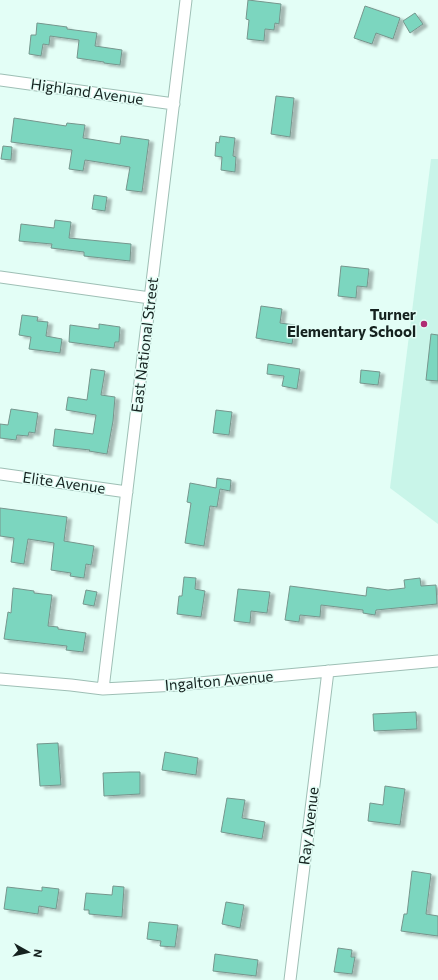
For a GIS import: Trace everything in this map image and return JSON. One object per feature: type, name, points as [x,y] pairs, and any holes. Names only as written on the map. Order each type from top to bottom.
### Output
[{"type":"street","name":"East National Street","points":[[103,689],[186,0]]},
{"type":"street","name":"Highland Avenue","points":[[0,80],[174,104]]},
{"type":"street","points":[[0,277],[150,298]]},
{"type":"street","name":"Elite Avenue","points":[[0,474],[127,492]]},
{"type":"street","name":"Ingalton Avenue","points":[[0,679],[103,689],[178,686],[438,660]]},
{"type":"street","name":"Ray Avenue","points":[[290,980],[328,671]]},
{"type":"shaded area","name":"Turner Elementary School","points":[[431,159],[438,159],[438,524],[390,488]]},
{"type":"building","points":[[248,0],[281,4],[279,24],[275,23],[274,30],[265,29],[264,41],[247,39],[249,20],[246,19]]},
{"type":"building","points":[[365,6],[400,18],[393,39],[376,33],[372,44],[354,38]]},
{"type":"building","points":[[415,13],[423,24],[410,33],[403,21]]},
{"type":"building","points":[[37,23],[97,33],[95,46],[122,50],[120,65],[77,58],[79,40],[50,36],[49,45],[43,44],[41,56],[29,54],[31,35],[36,35]]},
{"type":"building","points":[[276,96],[294,98],[290,137],[271,134]]},
{"type":"building","points":[[14,118],[66,126],[67,123],[85,125],[83,138],[120,144],[121,136],[149,140],[142,192],[126,190],[130,167],[85,160],[83,171],[69,169],[72,150],[11,142]]},
{"type":"building","points":[[220,136],[235,138],[233,156],[236,157],[235,172],[221,170],[222,157],[215,156],[216,142],[219,143]]},
{"type":"building","points":[[3,146],[12,147],[11,160],[1,159]]},
{"type":"building","points":[[94,195],[107,197],[105,211],[92,209]]},
{"type":"building","points":[[55,220],[71,222],[69,238],[131,244],[130,261],[84,256],[84,252],[51,248],[52,244],[19,241],[21,224],[54,228]]},
{"type":"building","points":[[341,266],[369,269],[367,287],[357,286],[356,298],[338,296]]},
{"type":"building","points":[[261,306],[282,309],[280,323],[295,325],[292,344],[256,338]]},
{"type":"building","points":[[22,315],[38,317],[37,321],[48,322],[46,336],[62,339],[60,353],[29,349],[31,337],[19,335]]},
{"type":"building","points":[[99,324],[120,327],[119,342],[115,342],[114,348],[69,342],[70,325],[99,329]]},
{"type":"building","points":[[431,334],[438,335],[438,381],[426,380]]},
{"type":"building","points":[[268,364],[300,369],[297,389],[282,386],[284,376],[267,374]]},
{"type":"building","points":[[91,369],[105,371],[101,395],[115,397],[113,421],[107,454],[89,451],[90,450],[53,446],[55,429],[93,434],[96,415],[66,410],[68,397],[87,400]]},
{"type":"building","points":[[361,370],[380,372],[378,385],[360,383]]},
{"type":"building","points":[[11,409],[38,413],[35,433],[29,432],[28,436],[17,435],[16,440],[0,438],[0,424],[8,425]]},
{"type":"building","points":[[216,410],[232,412],[229,435],[213,433]]},
{"type":"building","points":[[217,478],[231,480],[230,491],[220,489],[217,507],[210,506],[204,546],[185,543],[191,503],[187,502],[190,483],[216,488]]},
{"type":"building","points":[[0,508],[67,517],[64,541],[94,546],[91,565],[86,564],[84,578],[70,576],[71,573],[51,570],[54,543],[28,539],[24,564],[11,562],[14,538],[0,536]]},
{"type":"building","points":[[184,577],[196,578],[195,589],[205,591],[201,617],[177,614],[179,596],[182,596]]},
{"type":"building","points":[[420,578],[421,586],[436,585],[437,604],[376,610],[375,615],[363,613],[363,610],[321,605],[320,617],[300,615],[299,622],[285,620],[290,586],[366,596],[367,587],[388,590],[405,588],[404,580]]},
{"type":"building","points":[[13,588],[34,591],[34,593],[52,595],[48,626],[86,633],[83,652],[66,650],[67,646],[4,639],[8,612],[11,613]]},
{"type":"building","points":[[238,589],[270,592],[267,613],[251,611],[250,623],[234,621]]},
{"type":"building","points":[[86,590],[97,592],[94,606],[83,604]]},
{"type":"building","points":[[416,712],[417,729],[374,731],[373,714]]},
{"type":"building","points":[[58,743],[61,785],[40,786],[37,744]]},
{"type":"building","points":[[165,752],[198,758],[196,775],[162,770]]},
{"type":"building","points":[[140,772],[140,794],[104,796],[103,773]]},
{"type":"building","points":[[385,786],[405,789],[400,825],[368,821],[370,803],[383,805]]},
{"type":"building","points":[[227,798],[245,800],[242,818],[265,822],[262,839],[221,832]]},
{"type":"building","points":[[412,871],[431,874],[426,914],[438,916],[438,936],[401,931],[404,914],[407,914]]},
{"type":"building","points":[[113,886],[124,887],[122,917],[89,914],[89,910],[84,910],[86,893],[112,895]]},
{"type":"building","points":[[7,887],[42,891],[42,887],[59,889],[56,909],[39,906],[38,914],[4,909]]},
{"type":"building","points":[[226,902],[244,905],[240,928],[222,924]]},
{"type":"building","points":[[149,922],[178,925],[175,947],[160,946],[161,941],[147,939]]},
{"type":"building","points":[[338,948],[352,950],[351,957],[355,957],[352,974],[334,972]]},
{"type":"building","points":[[215,954],[258,960],[256,976],[213,971]]},
{"type":"place","name":"Turner Elementary School","points":[[424,324]]}]
